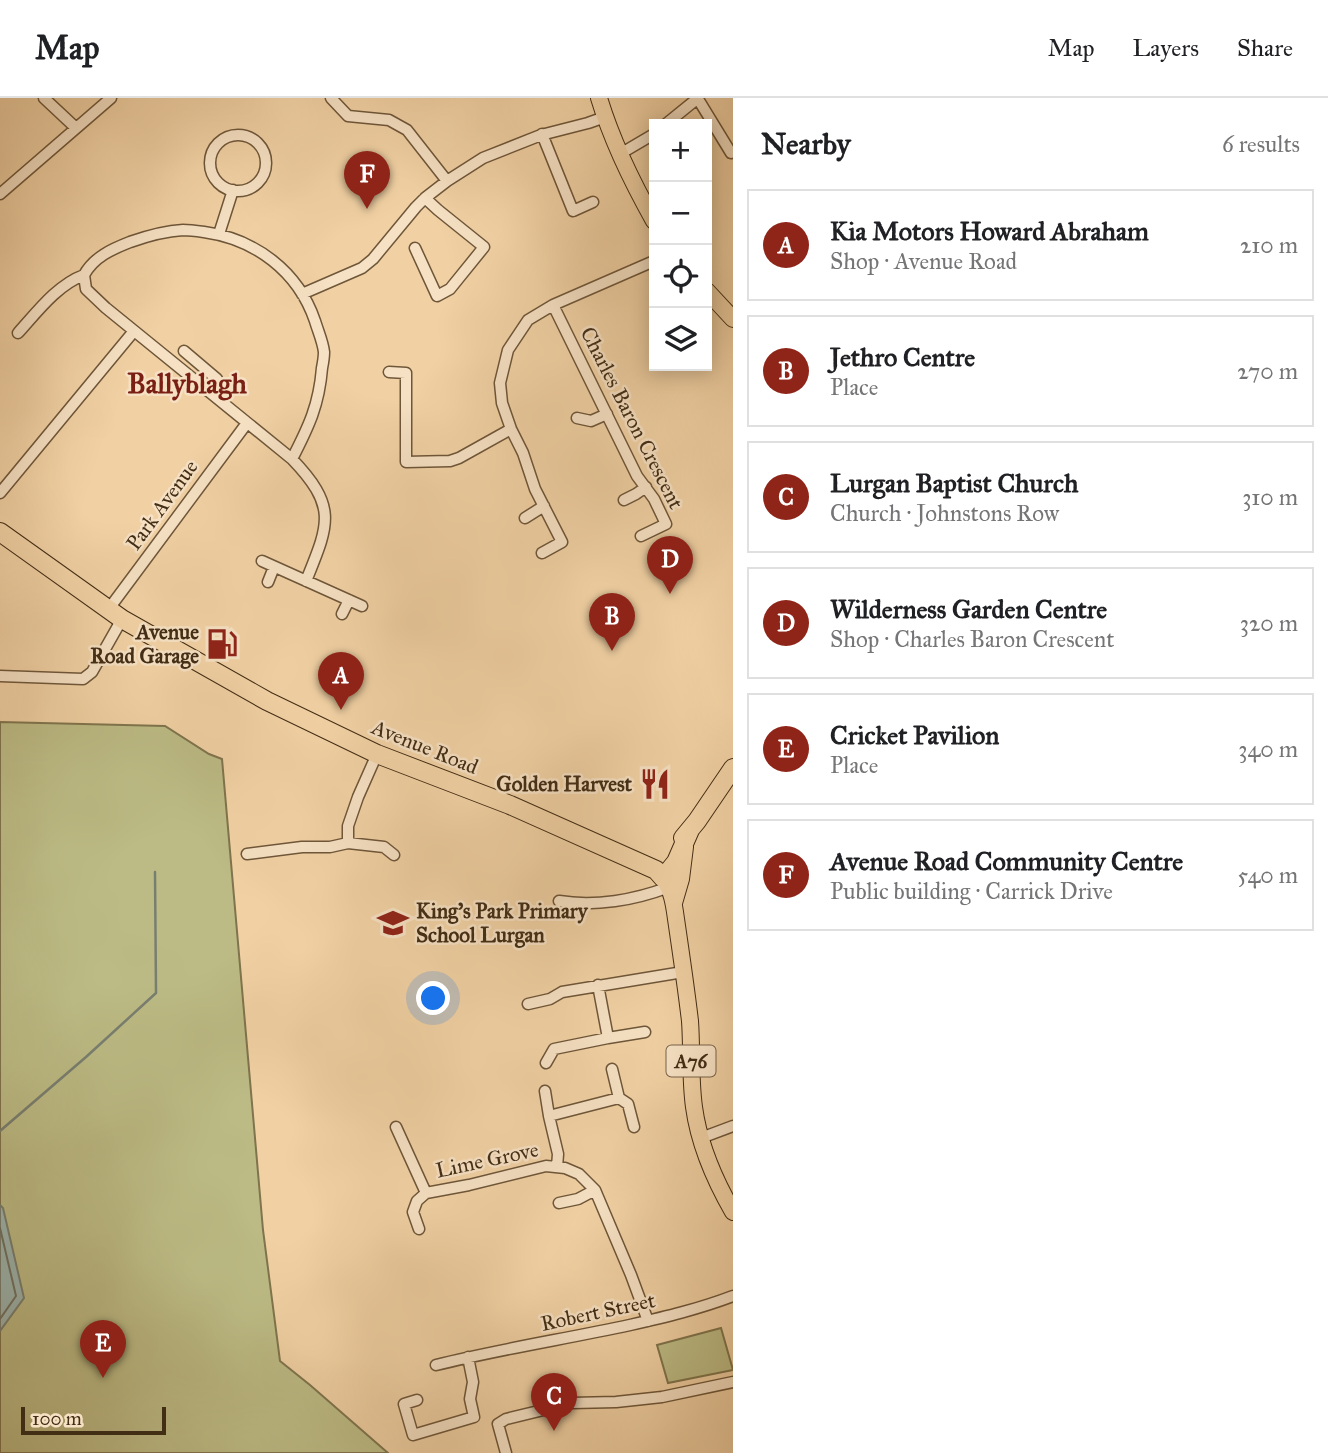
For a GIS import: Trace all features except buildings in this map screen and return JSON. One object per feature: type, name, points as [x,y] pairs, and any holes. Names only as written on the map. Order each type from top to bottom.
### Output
[{"type":"highway","name":"Avenue Road","points":[[0,532],[115,615],[267,701],[377,754],[510,805],[663,878]]},
{"type":"highway","points":[[663,878],[667,855],[688,834],[733,768]]},
{"type":"main road","points":[[599,98],[620,154],[649,211]]},
{"type":"main road","points":[[712,296],[733,319]]},
{"type":"main road","points":[[674,903],[688,834]]},
{"type":"main road","name":"A76","points":[[663,878],[674,903],[690,1022],[694,1106],[701,1138],[720,1189],[733,1212]]},
{"type":"street","points":[[44,98],[76,128]]},
{"type":"street","points":[[0,194],[111,98]]},
{"type":"street","points":[[331,98],[348,116],[389,120],[407,130],[447,181]]},
{"type":"street","points":[[672,119],[698,98],[731,153]]},
{"type":"street","points":[[302,294],[362,268],[373,259],[425,198],[483,158],[542,135],[605,117]]},
{"type":"street","points":[[232,135],[242,135],[258,143],[263,150],[266,167],[258,183],[242,191],[233,190],[217,181],[210,163],[216,145],[232,135]]},
{"type":"street","points":[[542,135],[573,211],[593,202]]},
{"type":"street","points":[[620,154],[649,137]]},
{"type":"street","points":[[219,234],[233,190]]},
{"type":"street","points":[[415,247],[437,296],[450,289],[484,247],[425,198]]},
{"type":"street","points":[[292,459],[311,423],[321,387],[324,351],[312,312],[293,280],[274,261],[241,241],[219,234],[185,230],[158,233],[139,239],[110,250],[90,264],[84,275],[86,289],[292,459],[310,478],[325,511],[325,530],[306,581]]},
{"type":"street","points":[[542,553],[562,542],[535,489],[502,403],[500,383],[508,350],[528,320],[553,305],[649,263]]},
{"type":"street","points":[[18,333],[70,281],[84,275]]},
{"type":"street","name":"Charles Baron Crescent","points":[[553,305],[637,476],[666,524],[641,536]]},
{"type":"street","points":[[0,493],[134,331]]},
{"type":"street","points":[[183,370],[189,354],[218,379],[208,391]]},
{"type":"street","points":[[389,372],[406,373],[406,462],[450,461],[511,429]]},
{"type":"street","points":[[577,418],[591,421],[607,414]]},
{"type":"street","name":"Park Avenue","points":[[0,676],[83,679],[92,672],[115,615],[247,423]]},
{"type":"street","points":[[624,500],[646,487]]},
{"type":"street","points":[[525,517],[544,506]]},
{"type":"street","points":[[261,561],[362,606]]},
{"type":"street","points":[[268,582],[274,567]]},
{"type":"street","points":[[342,614],[349,600]]},
{"type":"street","points":[[348,843],[348,826],[377,754]]},
{"type":"street","points":[[247,853],[330,847],[348,843],[384,847],[394,855]]},
{"type":"street","points":[[559,901],[576,904],[619,900],[657,891],[663,878]]},
{"type":"street","points":[[528,1004],[551,999],[562,992],[683,972]]},
{"type":"street","points":[[598,985],[608,1038]]},
{"type":"street","points":[[546,1063],[554,1049],[645,1032]]},
{"type":"street","points":[[612,1069],[619,1098],[628,1104],[634,1127]]},
{"type":"street","name":"Lime Grove","points":[[545,1091],[558,1154],[556,1167]]},
{"type":"street","name":"Lime Grove","points":[[549,1116],[619,1098]]},
{"type":"street","points":[[701,1138],[733,1126]]},
{"type":"street","name":"Lime Grove","points":[[396,1128],[426,1193]]},
{"type":"street","name":"Lime Grove","points":[[419,1229],[413,1212],[417,1201],[426,1193],[546,1166],[565,1168],[579,1174],[595,1190],[648,1321]]},
{"type":"street","points":[[559,1203],[578,1199],[595,1190]]},
{"type":"street","name":"Robert Street","points":[[436,1365],[648,1321],[706,1307],[733,1296]]},
{"type":"street","points":[[417,1400],[404,1404],[413,1435],[474,1417],[470,1399],[473,1382],[468,1357]]},
{"type":"street","points":[[506,1453],[498,1424],[506,1419],[572,1403],[662,1397],[733,1382]]},
{"type":"shaded area","points":[[0,722],[165,726],[209,754],[222,759],[263,1230],[280,1361],[388,1453],[0,1453]]},
{"type":"shaded area","points":[[721,1328],[733,1370],[668,1383],[657,1345]]},
{"type":"water","points":[[0,1205],[3,1208],[24,1298],[0,1331]]},
{"type":"waterway","points":[[0,1131],[156,993],[155,872]]},
{"type":"place","name":"Avenue Road Community Centre","points":[[367,209]]},
{"type":"place","name":"Wilderness Garden Centre","points":[[670,594]]},
{"type":"place","name":"Avenue Road Garage","points":[[222,644]]},
{"type":"place","name":"Jethro Centre","points":[[612,651]]},
{"type":"place","name":"Kia Motors Howard Abraham","points":[[341,710]]},
{"type":"place","name":"Golden Harvest","points":[[655,784]]},
{"type":"place","name":"King's Park Primary School Lurgan","points":[[393,923]]},
{"type":"place","name":"Cricket Pavilion","points":[[103,1378]]},
{"type":"place","name":"Lurgan Baptist Church","points":[[554,1431]]},
{"type":"district","name":"Ballyblagh","points":[[187,383]]}]
